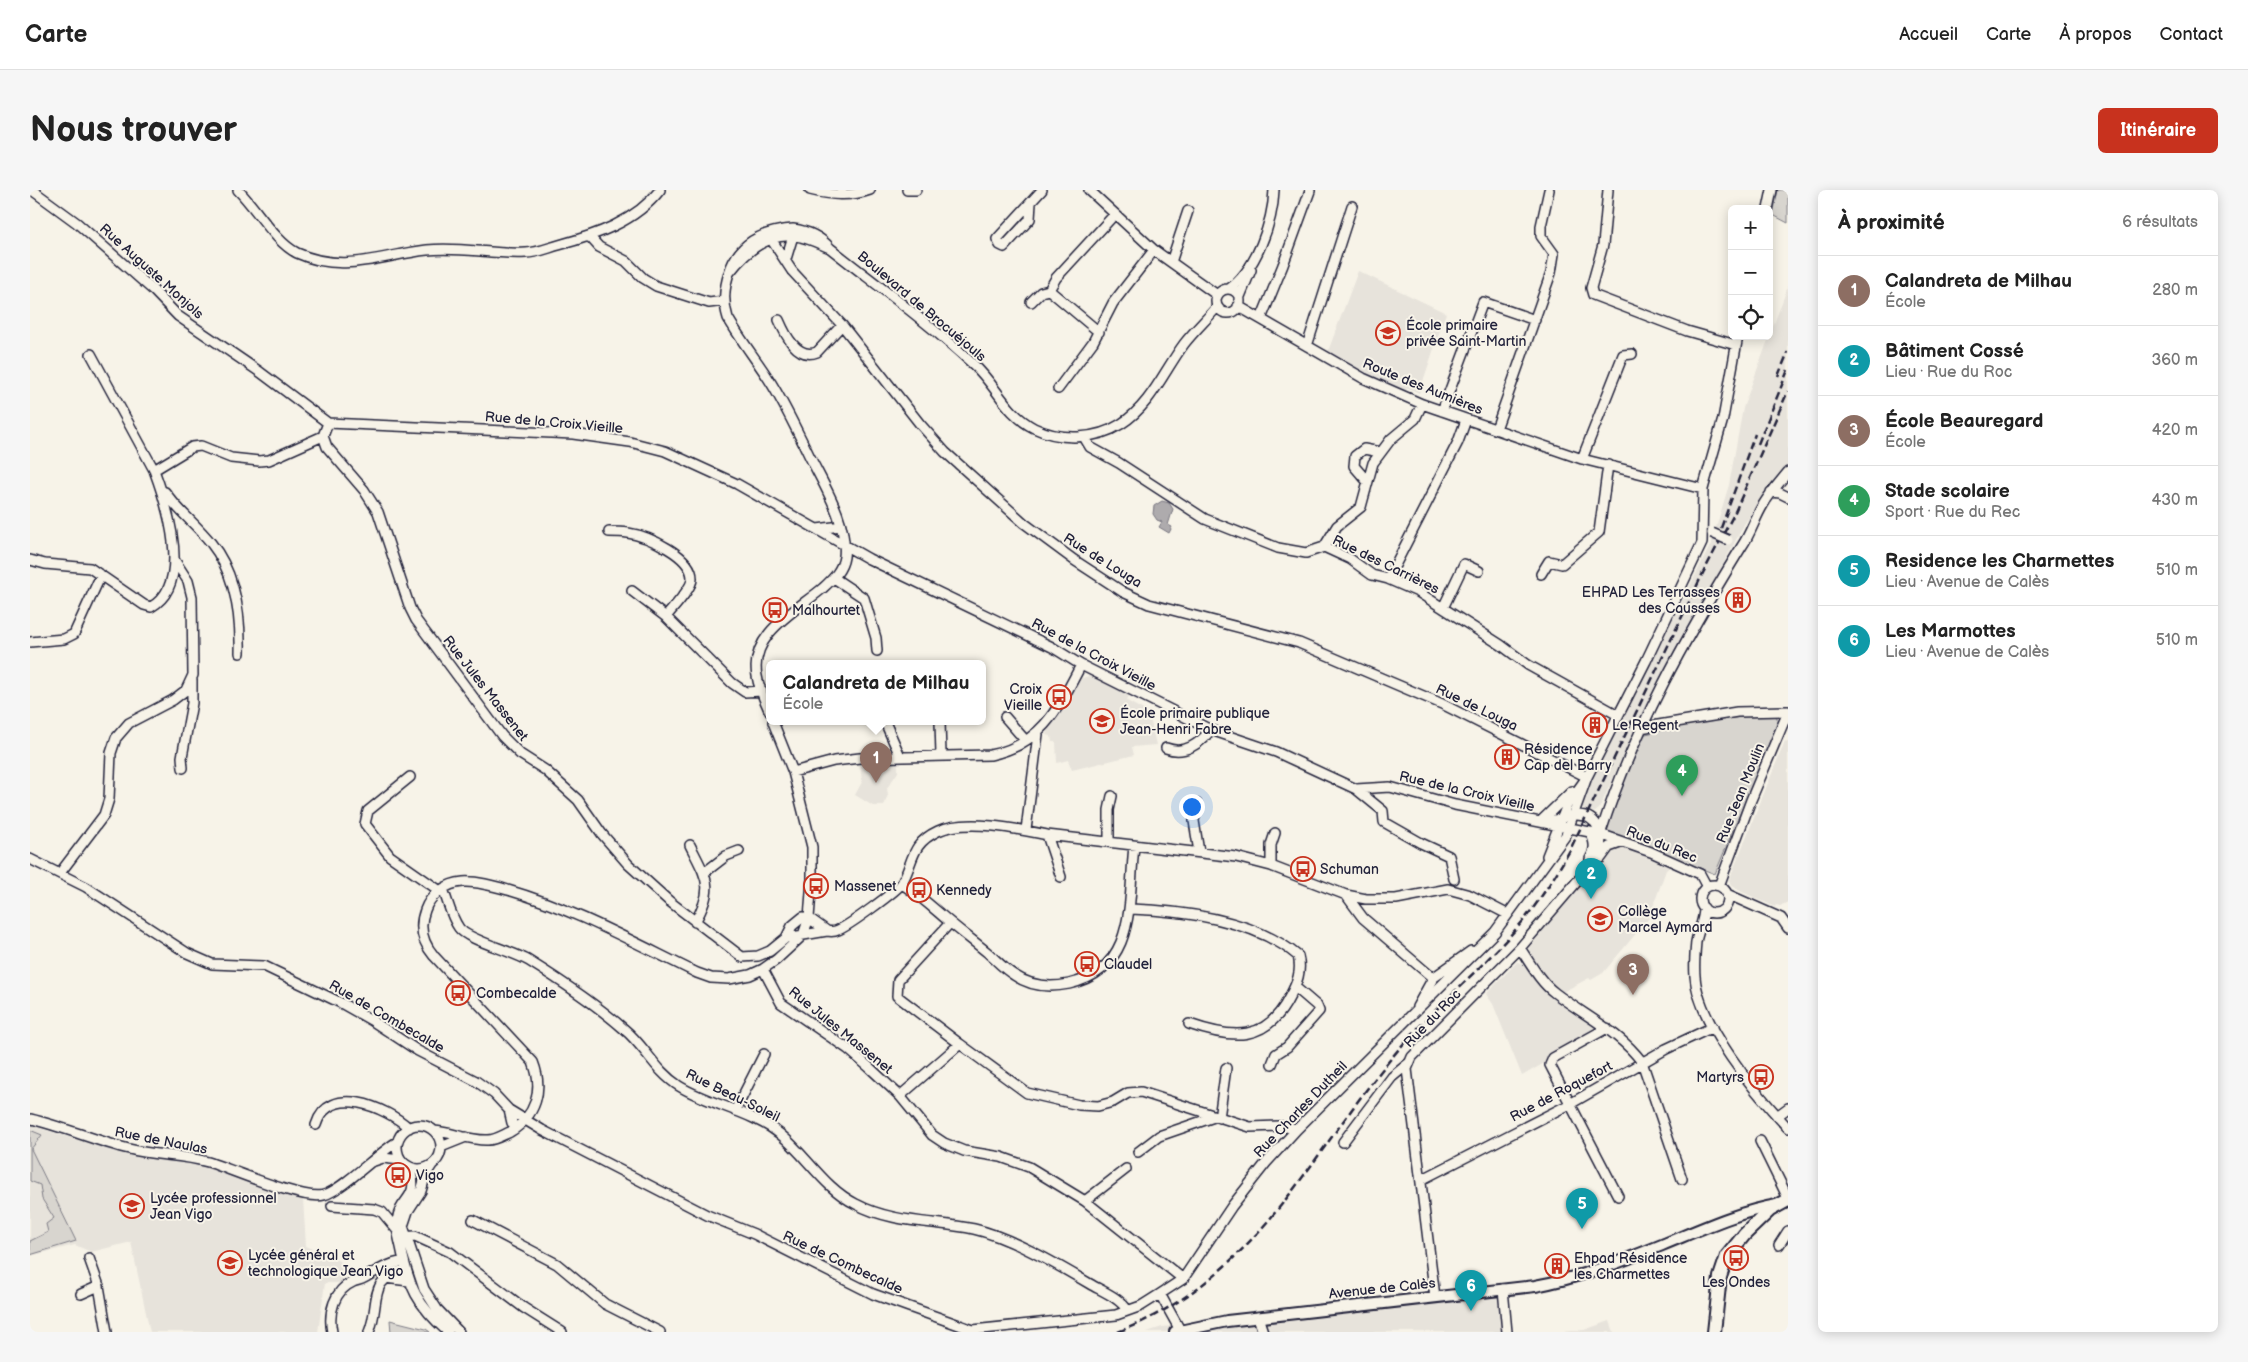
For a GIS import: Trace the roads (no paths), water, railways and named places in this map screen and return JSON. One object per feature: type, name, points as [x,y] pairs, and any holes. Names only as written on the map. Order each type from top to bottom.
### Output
[{"type":"main road","points":[[1714,1332],[1720,1277],[1727,1256],[1745,1234],[1784,1201]]},
{"type":"street","name":"Rue Auguste Monjols","points":[[32,190],[77,223],[154,290],[178,316],[260,372],[328,423]]},
{"type":"street","points":[[238,190],[254,206],[284,244],[298,253],[349,264],[428,250],[528,253],[589,236],[616,226],[660,190]]},
{"type":"street","points":[[810,190],[841,195],[858,194],[870,190]]},
{"type":"street","points":[[907,190],[916,190]]},
{"type":"street","points":[[1031,202],[1030,219],[1004,247],[1000,245],[997,240],[1031,202],[1042,190]]},
{"type":"street","points":[[1089,190],[1154,250],[1217,294]]},
{"type":"street","points":[[1253,262],[1239,282],[1217,294],[1217,307],[1226,312],[1233,312],[1239,303],[1250,278],[1253,262],[1270,218],[1274,190]]},
{"type":"street","points":[[1496,429],[1551,273],[1554,254],[1541,236],[1541,226],[1549,190]]},
{"type":"street","points":[[1540,821],[1587,776],[1708,532],[1703,489],[1723,419],[1737,341],[1687,331],[1593,295],[1591,288],[1603,245],[1608,190]]},
{"type":"street","points":[[1769,205],[1772,190]]},
{"type":"street","points":[[1260,319],[1283,265],[1310,191]]},
{"type":"street","points":[[1307,346],[1352,206]]},
{"type":"street","points":[[1171,262],[1188,211]]},
{"type":"street","points":[[1050,290],[1056,278],[1114,214]]},
{"type":"street","name":"Boulevard de Brocuéjouls","points":[[844,557],[841,526],[827,493],[778,395],[728,318],[724,302],[724,290],[732,261],[748,243],[764,234],[793,229],[810,232],[823,240],[830,248],[913,313],[975,366],[1016,416],[1035,428],[1057,436],[1084,437],[1120,425],[1132,416],[1142,406],[1185,342],[1217,307]]},
{"type":"street","points":[[589,236],[599,247],[626,262],[643,278],[656,286],[709,303],[724,302]]},
{"type":"street","points":[[786,259],[793,236]]},
{"type":"street","name":"Boulevard de Brocuéjouls","points":[[729,273],[748,251],[770,239],[793,236],[830,248]]},
{"type":"street","name":"Rue de Louga","points":[[770,239],[786,259],[792,271],[842,325],[920,424],[982,487],[1045,539],[1124,592],[1149,604],[1166,609],[1299,643],[1442,704],[1587,776]]},
{"type":"street","points":[[1058,389],[1099,332],[1113,303],[1154,250]]},
{"type":"street","points":[[1229,289],[1236,292],[1239,303]]},
{"type":"street","points":[[1031,302],[1041,292],[1050,290]]},
{"type":"street","points":[[1050,290],[1099,332]]},
{"type":"street","points":[[1442,411],[1483,302],[1535,320]]},
{"type":"street","name":"Route des Aumières","points":[[1239,303],[1260,319],[1362,378],[1422,404],[1582,458],[1703,489]]},
{"type":"street","name":"Boulevard de Brocuéjouls","points":[[1197,330],[1226,312]]},
{"type":"street","points":[[779,320],[785,334],[799,351],[806,353],[817,352],[842,325]]},
{"type":"street","points":[[30,560],[45,564],[90,568],[144,606],[151,607],[160,602],[174,574],[168,512],[154,470],[92,354]]},
{"type":"street","points":[[1582,458],[1623,355],[1632,354]]},
{"type":"street","points":[[1324,547],[1337,526],[1361,507],[1366,481],[1380,452],[1391,439],[1415,419],[1422,404]]},
{"type":"street","points":[[1388,579],[1458,442],[1466,420]]},
{"type":"street","points":[[154,470],[192,447],[201,446],[231,458],[258,461],[269,460],[323,436],[328,423]]},
{"type":"street","name":"Rue de la Croix Vieille","points":[[328,423],[573,434],[630,442],[686,459],[737,484],[869,559],[1052,647],[1080,665],[1211,730],[1276,752],[1356,789],[1390,787],[1456,805],[1540,821],[1560,822],[1570,827],[1595,833]]},
{"type":"street","name":"Rue Jules Massenet","points":[[323,436],[327,447],[364,490],[378,512],[410,608],[416,620],[502,736],[520,754],[545,770],[578,800],[602,834],[628,864],[695,922],[716,935],[742,957],[750,958],[764,953],[786,938],[840,930],[902,884]]},
{"type":"street","name":"Rue des Carrières","points":[[1084,437],[1090,447],[1119,463],[1205,519],[1278,548],[1306,553],[1324,547],[1350,560],[1372,575],[1388,579],[1418,592],[1528,665],[1618,715]]},
{"type":"street","points":[[1366,481],[1354,466],[1355,456],[1364,449],[1380,452]]},
{"type":"street","points":[[1540,574],[1549,561],[1562,564],[1599,532],[1608,465]]},
{"type":"street","points":[[1587,817],[1601,813],[1640,728],[1697,620],[1742,547],[1771,492],[1788,472]]},
{"type":"street","points":[[159,484],[174,505],[211,543],[230,577],[240,632],[240,653]]},
{"type":"street","points":[[1771,492],[1780,493],[1788,497]]},
{"type":"street","points":[[817,529],[841,526]]},
{"type":"street","points":[[609,532],[629,533],[649,539],[683,558],[690,567],[692,580],[690,586],[666,616]]},
{"type":"street","points":[[1708,532],[1742,547]]},
{"type":"street","points":[[766,702],[757,676],[756,663],[764,642],[779,623],[834,578],[844,557]]},
{"type":"street","name":"Rue de la Croix Vieille","points":[[844,557],[869,559]]},
{"type":"street","points":[[174,560],[188,581],[192,598],[192,703],[182,757],[183,768]]},
{"type":"street","points":[[1443,608],[1464,564],[1478,570]]},
{"type":"street","points":[[30,642],[64,639],[74,634],[101,576]]},
{"type":"street","points":[[834,578],[864,598],[876,638],[877,651]]},
{"type":"street","points":[[632,591],[666,616],[732,683],[745,692],[762,692]]},
{"type":"street","points":[[1026,830],[1038,734],[1057,708],[1080,665]]},
{"type":"street","points":[[60,873],[103,816],[109,799],[112,753],[116,738],[129,723],[173,700],[186,690],[193,675]]},
{"type":"street","points":[[1640,728],[1737,712],[1788,712]]},
{"type":"street","name":"Rue Jean Moulin","points":[[1719,886],[1751,800],[1788,712]]},
{"type":"street","points":[[1005,717],[1025,740]]},
{"type":"street","points":[[432,1165],[418,1170],[410,1168],[400,1160],[396,1148],[403,1131],[408,1128],[422,1126],[434,1131],[450,1132],[478,1139],[500,1132],[519,1120],[530,1104],[534,1087],[531,1070],[521,1050],[427,948],[422,936],[422,919],[430,900],[442,890],[455,883],[478,883],[524,894],[551,904],[697,973],[712,978],[741,977],[762,969],[791,948],[806,918],[811,898],[812,847],[792,772],[774,725]]},
{"type":"street","points":[[886,725],[900,756]]},
{"type":"street","points":[[940,725],[941,755]]},
{"type":"street","points":[[1166,748],[1175,752],[1199,745],[1211,730]]},
{"type":"street","points":[[792,772],[834,761],[900,756],[990,756],[1012,749],[1038,734]]},
{"type":"street","points":[[410,776],[368,811],[365,824],[390,856],[442,890]]},
{"type":"street","name":"Rue Charles Dutheil","points":[[1183,1279],[1232,1206],[1266,1162],[1489,938],[1539,874],[1570,827],[1587,776]]},
{"type":"street","name":"Rue Charles Dutheil","points":[[1539,874],[1567,805],[1587,776]]},
{"type":"street","name":"Rue du Roc","points":[[1435,1297],[1407,1076],[1409,1063],[1412,1057],[1520,948],[1598,857],[1602,844],[1595,833],[1617,780]]},
{"type":"street","points":[[1356,789],[1383,811],[1384,822],[1449,856],[1454,879]]},
{"type":"street","points":[[1109,841],[1109,810],[1112,796]]},
{"type":"street","points":[[1197,804],[1194,821],[1199,852]]},
{"type":"street","name":"Rue de la Croix Vieille","points":[[1560,822],[1574,815],[1587,817]]},
{"type":"street","points":[[1587,817],[1596,823],[1595,833]]},
{"type":"street","points":[[1134,846],[1130,881],[1131,909],[1120,945],[1110,961],[1100,970],[1086,978],[1056,986],[1028,982],[1014,975],[950,923],[923,897],[902,884],[910,858],[923,841],[939,831],[962,826],[1026,830],[1047,835],[1236,857],[1271,866],[1346,895],[1366,899],[1396,899],[1448,889],[1474,897],[1508,914]]},
{"type":"street","points":[[1271,866],[1271,845],[1275,833]]},
{"type":"street","name":"Rue du Rec","points":[[1595,833],[1652,852],[1700,874],[1707,887]]},
{"type":"street","points":[[1047,835],[1060,877]]},
{"type":"street","points":[[1581,877],[1594,866],[1609,847],[1623,842]]},
{"type":"street","points":[[690,845],[704,873],[707,895],[705,904],[695,922]]},
{"type":"street","points":[[704,873],[726,856],[740,852]]},
{"type":"street","name":"Rue de Combecalde","points":[[30,859],[86,886],[187,953],[212,964],[264,966],[341,1003],[418,1051],[476,1081],[494,1094],[519,1120],[707,1215],[754,1234],[873,1294],[973,1330],[1116,1315],[1141,1306],[1183,1279]]},
{"type":"street","points":[[1788,928],[1781,918],[1730,899],[1719,886],[1707,887],[1702,891],[1700,898],[1704,908],[1704,920],[1697,940],[1694,963],[1695,979],[1706,1014],[1713,1027],[1765,1093],[1788,1133]]},
{"type":"street","name":"Rue Beau-Soleil","points":[[442,890],[458,928],[464,934],[501,947],[528,960],[625,1029],[660,1072],[680,1086],[780,1134],[822,1179],[854,1203],[870,1211],[976,1229],[1066,1270],[1119,1301],[1127,1310]]},
{"type":"street","points":[[1346,895],[1363,918],[1433,978]]},
{"type":"street","points":[[1704,920],[1714,912],[1722,910],[1730,899]]},
{"type":"street","points":[[1704,908],[1714,912]]},
{"type":"street","points":[[1131,909],[1188,913],[1231,923],[1287,947],[1298,956],[1300,964],[1295,987],[1284,1010],[1269,1025],[1246,1034],[1231,1035],[1211,1032],[1189,1024]]},
{"type":"street","points":[[806,918],[827,931]]},
{"type":"street","name":"Rue Jules Massenet","points":[[786,938],[792,926],[806,918]]},
{"type":"street","points":[[950,923],[898,980],[897,996],[1027,1093],[1079,1105],[1098,1106],[1113,1102],[1128,1093],[1141,1092],[1250,1127],[1280,1126],[1297,1129]]},
{"type":"street","name":"Rue Charles Dutheil","points":[[1412,1016],[1433,978],[1489,938]]},
{"type":"street","points":[[1520,948],[1541,978],[1554,992],[1607,1028],[1631,1047],[1642,1062],[1682,1179]]},
{"type":"street","name":"Rue Jules Massenet","points":[[762,969],[781,1003],[848,1049],[900,1096],[932,1135],[944,1143],[964,1151],[1001,1157],[1029,1167],[1085,1201],[1183,1279]]},
{"type":"street","points":[[1272,1064],[1276,1054],[1287,1047],[1319,1011],[1317,1006],[1295,987]]},
{"type":"street","name":"Rue de Roquefort","points":[[1421,1180],[1570,1104],[1642,1062],[1713,1027]]},
{"type":"street","points":[[1607,1028],[1553,1058],[1550,1064],[1618,1196]]},
{"type":"street","points":[[900,1096],[960,1044]]},
{"type":"street","points":[[735,1111],[764,1054]]},
{"type":"street","points":[[1343,1142],[1392,1077],[1409,1063]]},
{"type":"street","points":[[1217,1117],[1226,1068]]},
{"type":"street","points":[[316,1125],[324,1110],[334,1103],[345,1101],[361,1103],[384,1112],[401,1121],[408,1128]]},
{"type":"street","points":[[1781,1120],[1788,1108]]},
{"type":"street","points":[[1138,1152],[1159,1136],[1217,1117]]},
{"type":"street","name":"Rue de Naulas","points":[[30,1118],[83,1137],[131,1150],[208,1162],[249,1178],[310,1196],[327,1194],[381,1152],[397,1142]]},
{"type":"street","points":[[400,1235],[405,1219],[421,1192],[426,1174],[437,1160],[441,1148],[438,1136],[434,1131]]},
{"type":"street","points":[[441,1148],[466,1137]]},
{"type":"street","points":[[1760,1141],[1784,1201]]},
{"type":"street","name":"Rue de Naulas","points":[[364,1166],[384,1158],[400,1160]]},
{"type":"street","points":[[410,1168],[414,1181],[414,1190],[398,1215],[405,1265],[410,1281],[423,1307],[448,1332]]},
{"type":"street","points":[[1085,1201],[1126,1169]]},
{"type":"street","name":"Avenue de Calès","points":[[1177,1331],[1227,1320],[1535,1286],[1576,1277],[1702,1228],[1784,1201]]},
{"type":"street","points":[[332,1206],[374,1208],[382,1212],[400,1235],[424,1289],[437,1309],[459,1332]]},
{"type":"street","points":[[473,1220],[557,1264],[605,1304],[660,1332]]},
{"type":"street","points":[[1779,1245],[1788,1231]]},
{"type":"street","points":[[400,1235],[415,1236],[450,1252],[524,1308],[562,1332]]},
{"type":"street","points":[[89,1258],[99,1286],[107,1332]]},
{"type":"street","points":[[332,1332],[330,1316],[333,1303],[352,1282],[363,1279],[389,1264],[405,1265]]},
{"type":"street","points":[[369,1332],[377,1292],[385,1278],[405,1265]]},
{"type":"street","points":[[385,1278],[410,1281]]},
{"type":"street","points":[[81,1294],[99,1286]]},
{"type":"street","points":[[1502,1289],[1507,1332]]},
{"type":"street","points":[[1160,1294],[1177,1331]]},
{"type":"street","points":[[1258,1317],[1263,1332]]},
{"type":"railway","points":[[1778,376],[1788,352]]},
{"type":"railway","points":[[1758,444],[1788,370]]},
{"type":"railway","points":[[1118,1332],[1167,1308],[1208,1280],[1245,1247],[1307,1172],[1366,1090],[1399,1049],[1429,1016],[1508,938],[1536,904],[1569,852],[1703,573],[1734,514],[1788,391]]},
{"type":"railway","points":[[1721,528],[1755,434]]},
{"type":"place","name":"École primaire privée Saint-Martin","points":[[1388,333]]},
{"type":"place","name":"EHPAD Les Terrasses des Causses","points":[[1738,600]]},
{"type":"place","name":"Malhourtet","points":[[775,610]]},
{"type":"place","name":"Croix Vieille","points":[[1059,697]]},
{"type":"place","name":"École primaire publique Jean-Henri Fabre","points":[[1102,721]]},
{"type":"place","name":"Le Regent","points":[[1595,725]]},
{"type":"place","name":"Résidence Cap del Barry","points":[[1507,757]]},
{"type":"place","name":"Calandreta de Milhau","points":[[876,783]]},
{"type":"place","name":"Stade scolaire","points":[[1682,796]]},
{"type":"place","name":"Schuman","points":[[1303,869]]},
{"type":"place","name":"Massenet","points":[[816,886]]},
{"type":"place","name":"Kennedy","points":[[919,890]]},
{"type":"place","name":"Bâtiment Cossé","points":[[1591,899]]},
{"type":"place","name":"Collège Marcel Aymard","points":[[1600,919]]},
{"type":"place","name":"Claudel","points":[[1087,964]]},
{"type":"place","name":"Combecalde","points":[[458,993]]},
{"type":"place","name":"École Beauregard","points":[[1633,995]]},
{"type":"place","name":"Martyrs","points":[[1761,1077]]},
{"type":"place","name":"Vigo","points":[[398,1175]]},
{"type":"place","name":"Lycée professionnel Jean Vigo","points":[[132,1206]]},
{"type":"place","name":"Residence les Charmettes","points":[[1582,1229]]},
{"type":"place","name":"Les Ondes","points":[[1736,1258]]},
{"type":"place","name":"Lycée général et technologique Jean Vigo","points":[[230,1263]]},
{"type":"place","name":"Ehpad Résidence les Charmettes","points":[[1557,1266]]},
{"type":"place","name":"Les Marmottes","points":[[1471,1311]]}]
